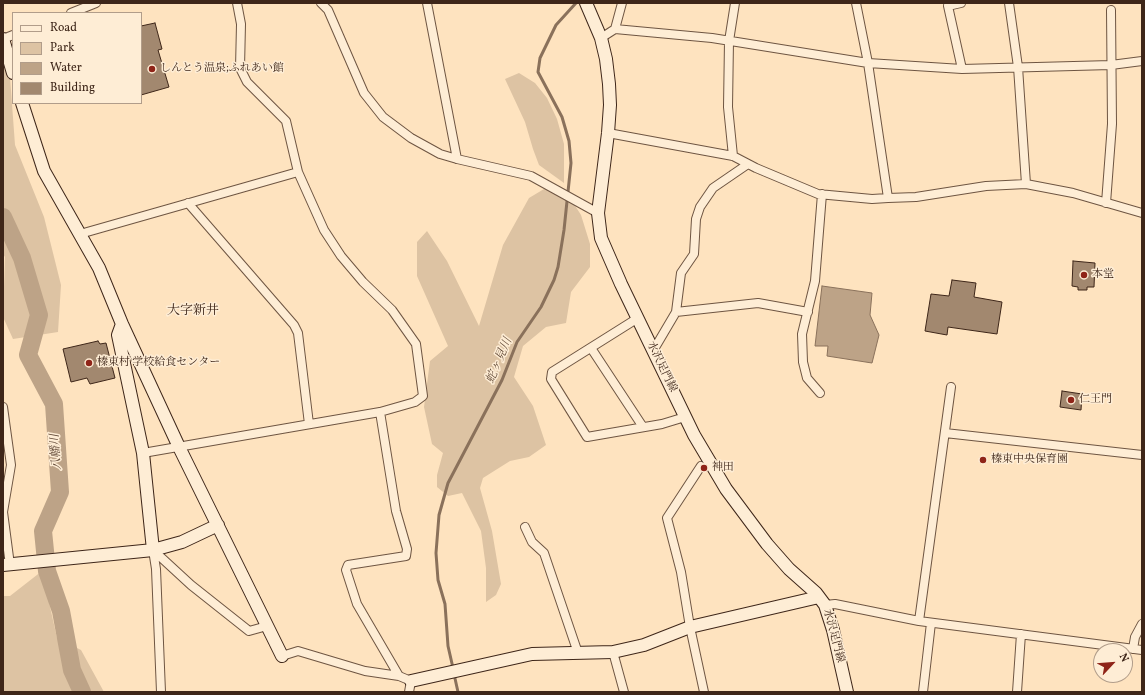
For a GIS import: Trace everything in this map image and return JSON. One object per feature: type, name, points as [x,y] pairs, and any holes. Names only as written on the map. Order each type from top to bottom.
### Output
[{"type":"street","points":[[73,12],[96,3]]},
{"type":"street","points":[[144,453],[380,412],[415,402],[423,396],[416,344],[392,310],[363,282],[341,256],[324,230],[298,172],[286,121],[247,82],[240,68],[241,24],[237,3]]},
{"type":"street","points":[[322,3],[328,10],[364,93],[384,117],[411,138],[440,154],[531,176],[598,213]]},
{"type":"street","points":[[427,3],[457,159]]},
{"type":"street","name":"水沢足門線","points":[[586,3],[600,38],[606,59],[609,84],[610,105],[608,133],[598,213],[601,238],[653,351],[694,435],[743,514],[789,569],[822,601],[833,630],[847,692]]},
{"type":"street","points":[[615,29],[622,3]]},
{"type":"street","points":[[733,156],[728,106],[729,41],[735,3]]},
{"type":"street","points":[[856,3],[868,64],[888,198]]},
{"type":"street","points":[[961,3],[948,6],[962,69]]},
{"type":"street","points":[[1009,3],[1018,68],[1026,184]]},
{"type":"street","points":[[1106,203],[1112,124],[1110,10]]},
{"type":"street","points":[[600,38],[615,29],[729,41],[868,64],[962,69],[1111,65],[1142,61]]},
{"type":"street","points":[[3,39],[12,70]]},
{"type":"street","points":[[22,104],[44,171],[98,268],[122,324],[179,447],[282,656],[298,651],[365,671],[399,676]]},
{"type":"street","points":[[608,133],[733,156],[748,164],[822,194],[872,199],[916,196],[986,186],[1026,184],[1044,186],[1142,213]]},
{"type":"street","points":[[653,351],[676,312],[682,273],[694,254],[696,219],[700,207],[713,188],[748,164]]},
{"type":"street","points":[[80,234],[298,172]]},
{"type":"street","points":[[820,393],[807,378],[803,362],[802,334],[815,281],[822,194]]},
{"type":"street","points":[[188,203],[294,325],[298,334],[309,424]]},
{"type":"street","points":[[676,312],[758,303],[808,312]]},
{"type":"street","points":[[638,318],[552,372],[551,379],[587,436],[643,428],[685,418]]},
{"type":"street","points":[[122,324],[118,335],[144,453],[156,569],[161,692]]},
{"type":"street","points":[[591,348],[643,428]]},
{"type":"street","points":[[919,621],[951,387]]},
{"type":"street","points":[[3,407],[11,465],[3,512],[6,565],[61,561],[154,550],[182,542],[218,525]]},
{"type":"street","points":[[380,412],[396,511],[407,549],[406,556],[348,565],[346,570],[357,604],[399,676],[410,686],[532,654],[613,652],[644,645],[690,627],[822,601],[931,623],[1138,650],[1135,637],[1142,624]]},
{"type":"street","points":[[945,433],[1142,455]]},
{"type":"street","points":[[701,466],[667,518],[681,572],[690,627],[704,692]]},
{"type":"street","points":[[525,527],[532,542],[544,553],[578,653]]},
{"type":"street","points":[[154,550],[191,585],[248,631],[267,626]]},
{"type":"street","points":[[923,692],[931,623]]},
{"type":"street","points":[[1016,692],[1021,634]]},
{"type":"street","points":[[613,652],[624,692]]},
{"type":"green space","points":[[3,61],[10,77],[15,145],[44,217],[61,285],[58,332],[13,339],[3,317],[5,257],[3,254]]},
{"type":"green space","points":[[519,73],[535,83],[547,98],[557,119],[564,144],[564,183],[539,165],[525,122],[505,79]]},
{"type":"green space","points":[[544,189],[555,192],[574,204],[581,215],[590,244],[590,267],[571,292],[566,323],[546,327],[523,346],[514,377],[533,406],[546,445],[529,457],[510,461],[483,478],[480,488],[492,531],[501,584],[496,595],[486,602],[486,568],[481,531],[462,493],[448,496],[437,487],[437,475],[443,453],[432,444],[424,407],[430,361],[448,346],[417,276],[417,242],[427,231],[447,261],[479,326],[503,245],[529,198]]},
{"type":"green space","points":[[42,571],[57,638],[81,650],[104,692],[3,692],[3,596],[10,596]]},
{"type":"water","points":[[822,286],[872,293],[870,315],[879,335],[872,363],[827,356],[828,346],[815,346]]},
{"type":"building","name":"しんとう温泉;ふれあい館","points":[[155,23],[162,49],[158,50],[169,87],[142,95],[142,26]]},
{"type":"building","name":"本堂","points":[[1073,261],[1095,263],[1094,287],[1087,287],[1087,290],[1078,290],[1078,287],[1072,286]]},
{"type":"building","points":[[952,280],[976,283],[974,297],[1002,302],[997,334],[948,327],[947,335],[925,331],[931,294],[949,296]]},
{"type":"building","name":"榛東村 学校給食センター","points":[[98,341],[100,344],[106,343],[115,378],[90,384],[87,378],[71,382],[63,349]]},
{"type":"building","name":"仁王門","points":[[1062,391],[1082,394],[1081,410],[1060,407]]},
{"type":"waterway","name":"蛇ヶ見川","points":[[453,668],[448,646],[445,604],[438,580],[436,553],[439,515],[448,483],[502,380],[517,342],[541,307],[554,280],[558,267],[564,230],[571,163],[569,141],[562,117],[538,72],[540,58],[556,25],[576,3]]},
{"type":"waterway","name":"八幡川","points":[[3,217],[22,258],[39,315],[28,355],[54,404],[60,492],[43,531],[47,571],[61,611],[72,670],[82,692]]},
{"type":"waterway","name":"蛇ヶ見川","points":[[454,674],[458,692]]},
{"type":"place","name":"しんとう温泉;ふれあい館","points":[[152,69]]},
{"type":"place","name":"本堂","points":[[1084,275]]},
{"type":"place","name":"榛東村 学校給食センター","points":[[89,363]]},
{"type":"place","name":"仁王門","points":[[1071,400]]},
{"type":"place","name":"榛東中央保育園","points":[[983,460]]},
{"type":"place","name":"神田","points":[[704,468]]},
{"type":"district","name":"大字新井","points":[[193,312]]}]
